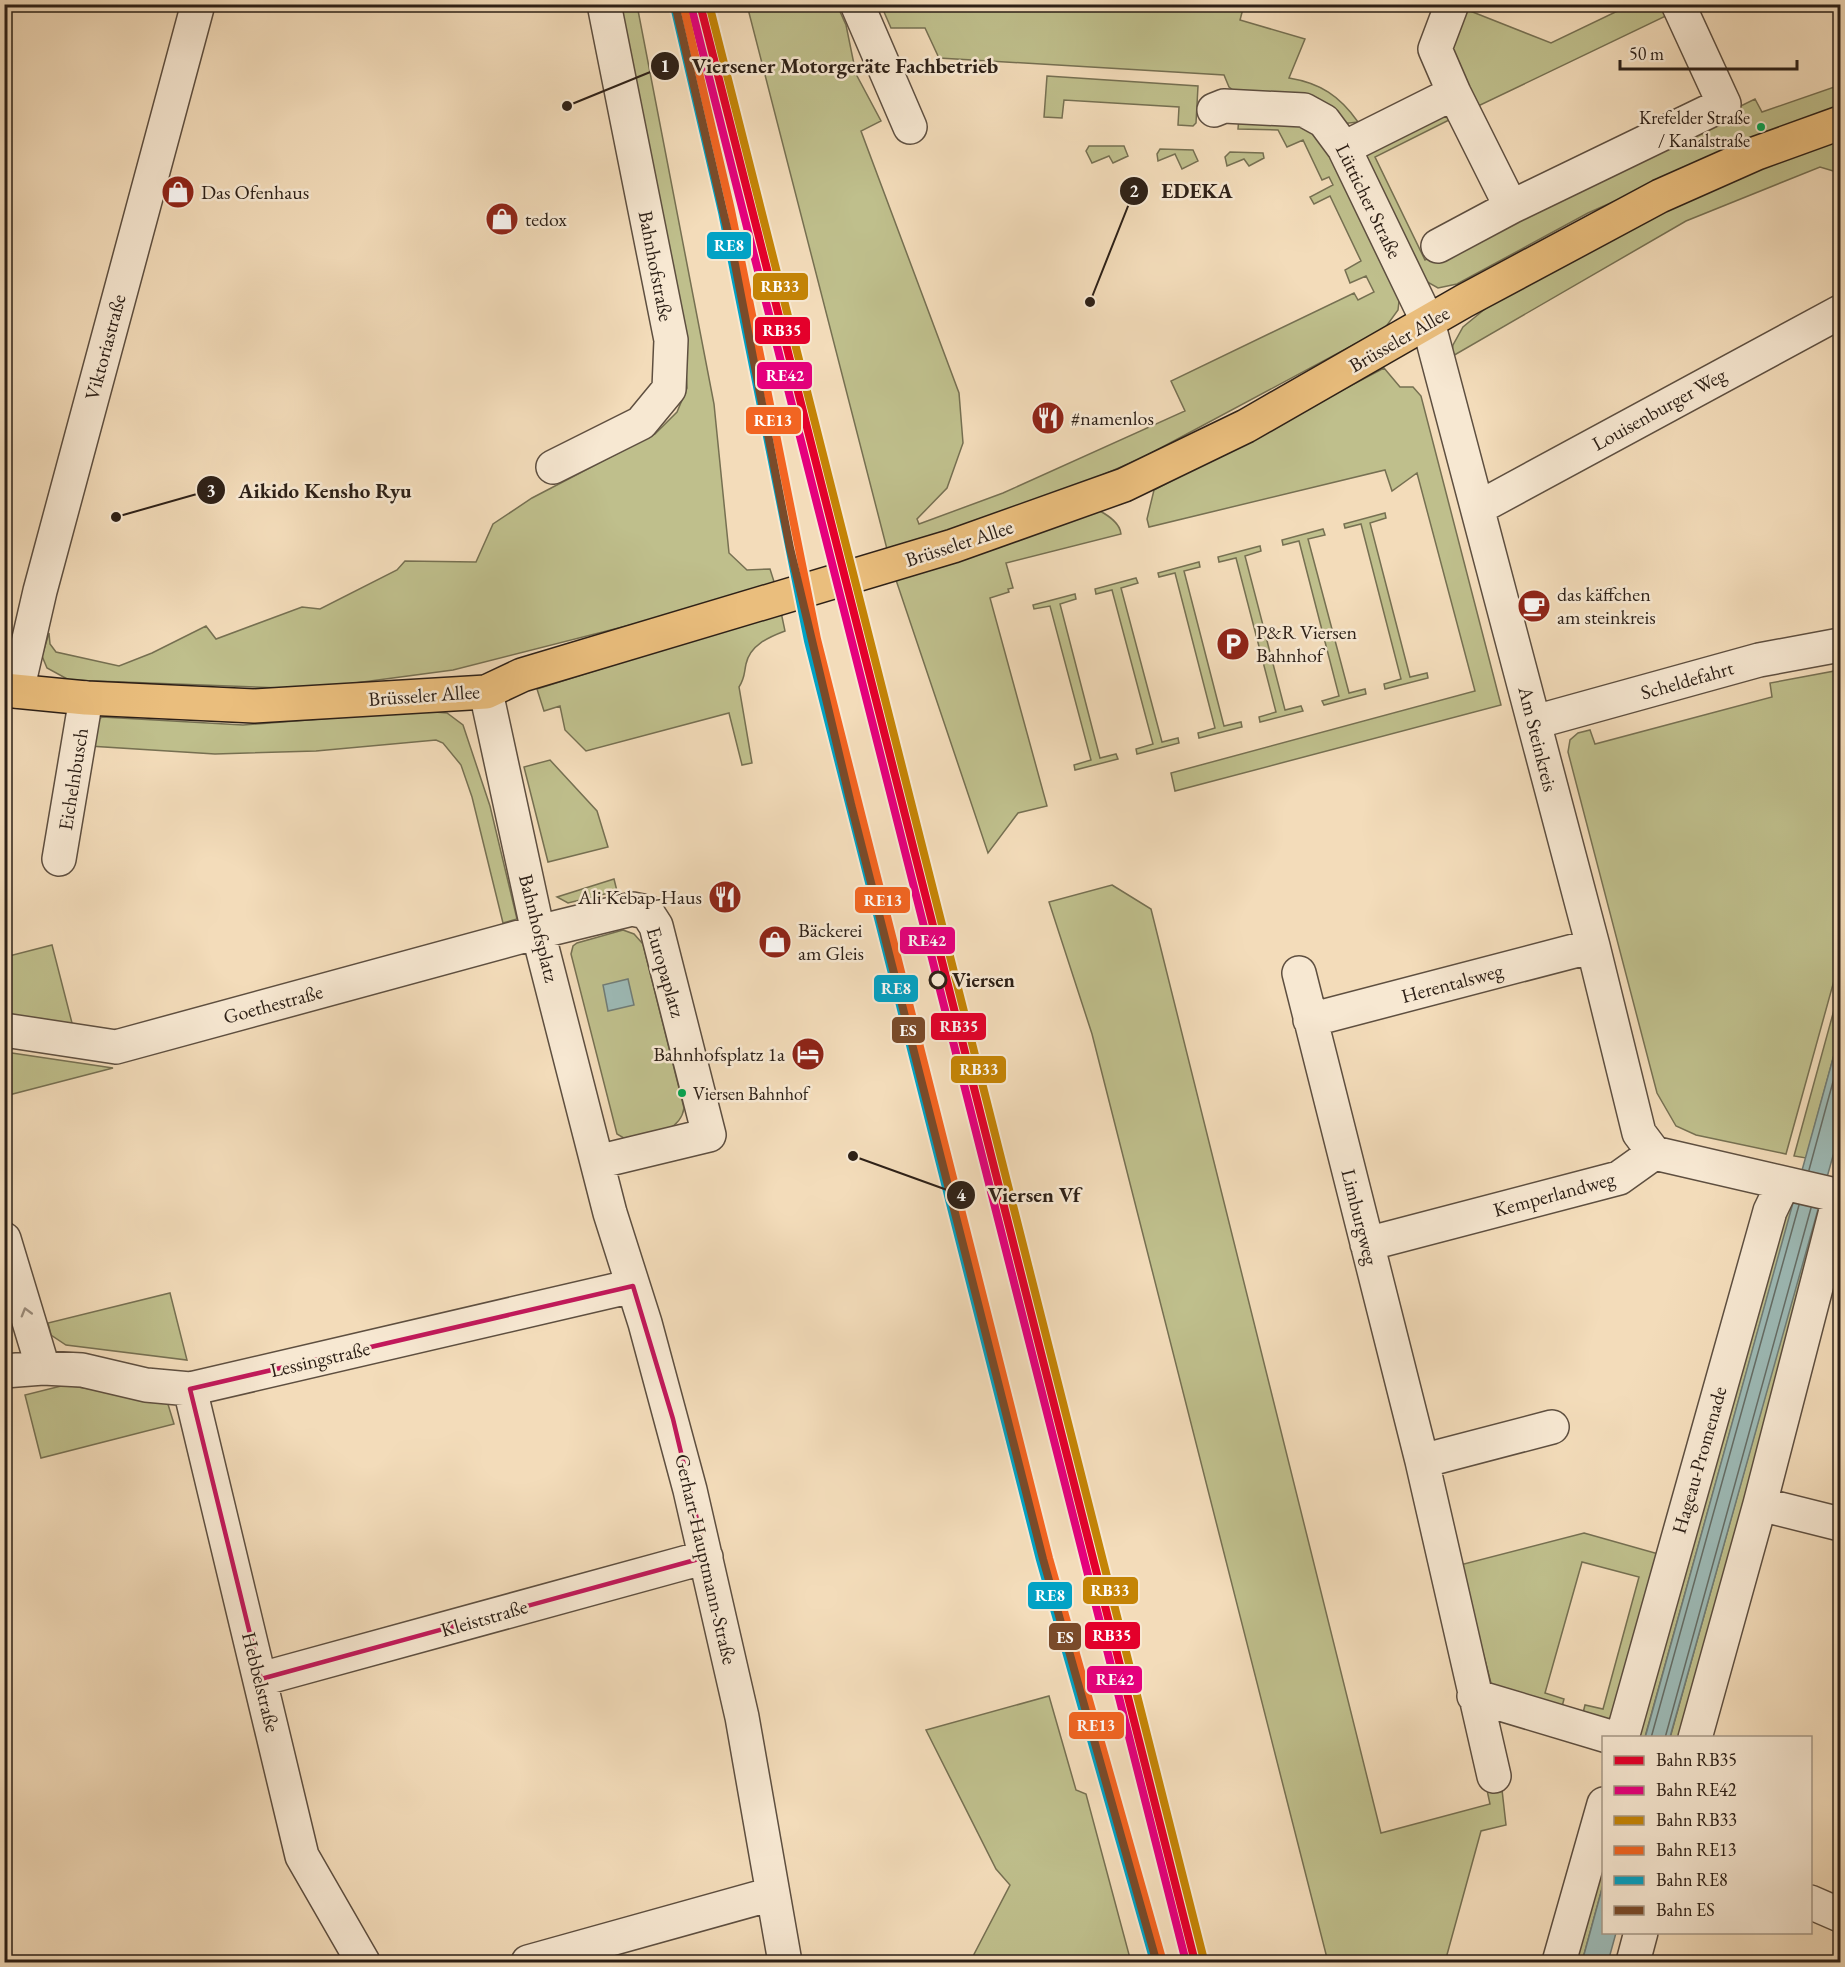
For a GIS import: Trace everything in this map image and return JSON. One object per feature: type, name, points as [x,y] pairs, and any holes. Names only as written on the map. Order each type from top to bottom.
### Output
[{"type":"main road","name":"Brüsseler Allee","points":[[11,691],[86,698],[254,706],[486,692],[522,675],[953,546],[1124,485],[1246,426],[1428,322],[1660,196],[1757,153],[1840,123]]},
{"type":"street","name":"Viktoriastraße","points":[[11,691],[198,4]]},
{"type":"street","name":"Bahnhofstraße","points":[[553,467],[641,423],[669,389],[671,340],[604,4]]},
{"type":"street","points":[[857,4],[910,127]]},
{"type":"street","points":[[1452,4],[1436,49],[1454,93],[1511,207]]},
{"type":"street","points":[[1438,246],[1511,207],[1724,104],[1678,4]]},
{"type":"street","points":[[1344,148],[1454,93]]},
{"type":"street","name":"Lütticher Straße","points":[[1214,110],[1224,106],[1304,110],[1323,121],[1344,148],[1428,322]]},
{"type":"street","name":"Louisenburger Weg","points":[[1478,508],[1840,312]]},
{"type":"street","name":"Am Steinkreis","points":[[1428,322],[1593,946],[1639,1133],[1654,1153]]},
{"type":"street","name":"Scheldefahrt","points":[[1534,722],[1759,660],[1840,645]]},
{"type":"street","name":"Bahnhofsplatz","points":[[486,692],[538,932],[597,1162]]},
{"type":"street","name":"Eichelnbusch","points":[[59,859],[86,698]]},
{"type":"street","name":"Europaplatz","points":[[538,932],[632,909],[647,912],[656,926],[709,1135],[597,1162]]},
{"type":"street","name":"Goethestraße","points":[[4,1030],[116,1047],[538,932]]},
{"type":"street","name":"Herentalsweg","points":[[1311,1020],[1593,946]]},
{"type":"street","name":"Limburgweg","points":[[1299,973],[1422,1461],[1494,1776]]},
{"type":"street","points":[[1654,1153],[1836,1195],[1760,1504],[1695,1736]]},
{"type":"street","name":"Kemperlandweg","points":[[1367,1244],[1619,1178],[1654,1153]]},
{"type":"street","name":"Gerhart-Hauptmann-Straße","points":[[597,1162],[673,1419],[706,1557],[742,1717],[785,1962]]},
{"type":"street","name":"Hageau-Promenade","points":[[1622,1736],[1767,1222],[1787,1185]]},
{"type":"street","points":[[4,1239],[43,1368]]},
{"type":"street","name":"Lessingstraße","points":[[4,1371],[43,1368],[82,1370],[146,1385],[190,1389],[633,1286]]},
{"type":"street","name":"Hebbelstraße","points":[[190,1389],[302,1856],[363,1962]]},
{"type":"street","points":[[1422,1461],[1552,1427]]},
{"type":"street","points":[[1760,1504],[1840,1524]]},
{"type":"street","name":"Kleiststraße","points":[[261,1679],[706,1557]]},
{"type":"street","points":[[1474,1696],[1611,1736]]},
{"type":"street","points":[[1559,1962],[1602,1811]]},
{"type":"street","points":[[528,1962],[772,1893]]},
{"type":"street","points":[[1812,1903],[1840,1915]]},
{"type":"street","points":[[1633,1962],[1640,1934]]},
{"type":"highlighted area","points":[[633,1286],[673,1419],[706,1557],[261,1679],[190,1389]]},
{"type":"green space","points":[[619,5],[637,5],[714,404],[729,553],[747,570],[770,569],[776,588],[453,670],[310,689],[69,680],[47,668],[42,656],[49,633],[50,644],[56,652],[119,666],[152,653],[206,626],[216,639],[302,607],[320,609],[397,570],[405,561],[476,562],[493,524],[532,498],[655,434],[677,412],[687,388],[684,339]]},
{"type":"green space","points":[[747,5],[837,5],[846,25],[856,74],[881,121],[861,131],[959,393],[963,443],[947,488],[917,519],[919,524],[1003,493],[1185,411],[1171,381],[1354,293],[1358,300],[1374,292],[1366,276],[1350,283],[1345,270],[1361,261],[1330,196],[1314,204],[1310,197],[1333,185],[1329,177],[1322,180],[1303,140],[1287,147],[1278,130],[1238,129],[1239,116],[1297,120],[1316,129],[1400,292],[1398,310],[1385,328],[1142,458],[1086,482],[888,553]]},
{"type":"green space","points":[[881,5],[1244,5],[1240,20],[1305,39],[1289,78],[1310,83],[1328,92],[1344,105],[1358,122],[1341,124],[1237,93],[1229,87],[1224,75],[939,58],[925,28],[891,28]]},
{"type":"green space","points":[[1630,5],[1666,5],[1670,14],[1474,108],[1444,47],[1460,7],[1551,43]]},
{"type":"green space","points":[[1047,76],[1198,86],[1196,123],[1193,126],[1178,125],[1179,107],[1064,100],[1062,118],[1044,117]]},
{"type":"green space","points":[[1840,85],[1840,111],[1683,171],[1588,213],[1457,284],[1438,288],[1422,279],[1357,156],[1434,108],[1455,117],[1375,157],[1425,260],[1755,99],[1762,112]]},
{"type":"green space","points":[[1840,134],[1840,173],[1820,167],[1686,221],[1451,357],[1453,345],[1463,327],[1491,304],[1615,232]]},
{"type":"green space","points":[[1089,146],[1124,146],[1128,156],[1113,163],[1109,156],[1092,163],[1086,151]]},
{"type":"green space","points":[[1160,149],[1193,150],[1198,161],[1182,169],[1175,154],[1158,161],[1157,154]]},
{"type":"green space","points":[[1230,152],[1263,153],[1264,158],[1249,166],[1244,159],[1227,166],[1225,157]]},
{"type":"green space","points":[[1384,368],[1400,387],[1413,387],[1421,396],[1501,705],[1175,791],[1171,773],[1475,691],[1417,473],[1392,491],[1385,470],[1149,527],[1147,519],[1154,490]]},
{"type":"green space","points":[[1100,511],[1116,523],[1121,534],[1006,563],[1013,588],[1008,589],[1009,592],[990,598],[1047,806],[1018,813],[988,853],[895,577]]},
{"type":"green space","points":[[1385,513],[1386,518],[1370,523],[1410,677],[1427,673],[1428,678],[1385,689],[1384,684],[1401,679],[1361,524],[1345,528],[1344,524]]},
{"type":"green space","points":[[1323,529],[1325,535],[1308,539],[1349,693],[1365,689],[1366,694],[1324,705],[1322,701],[1339,696],[1299,541],[1283,545],[1282,540]]},
{"type":"green space","points":[[1260,546],[1261,551],[1245,556],[1285,710],[1301,706],[1303,711],[1260,722],[1259,717],[1276,712],[1236,558],[1219,562],[1218,557]]},
{"type":"green space","points":[[1199,562],[1200,567],[1184,571],[1224,726],[1241,722],[1242,727],[1199,738],[1198,733],[1215,728],[1175,573],[1159,577],[1158,573]]},
{"type":"green space","points":[[1136,578],[1138,583],[1121,588],[1162,742],[1178,738],[1179,743],[1137,754],[1136,749],[1153,744],[1112,590],[1096,594],[1095,589]]},
{"type":"green space","points":[[1075,594],[1076,599],[1060,604],[1100,758],[1116,754],[1118,759],[1075,770],[1074,765],[1091,760],[1050,606],[1034,609],[1033,605]]},
{"type":"green space","points":[[781,612],[785,631],[756,647],[748,657],[739,687],[752,763],[742,765],[729,713],[586,751],[565,730],[560,706],[544,711],[537,689]]},
{"type":"green space","points":[[1840,670],[1840,959],[1786,1154],[1696,1135],[1676,1126],[1657,1093],[1568,752],[1570,740],[1578,733],[1590,730],[1595,744],[1772,697],[1770,683]]},
{"type":"green space","points":[[422,711],[447,713],[463,725],[490,806],[517,919],[503,923],[472,797],[461,765],[443,743],[436,740],[316,751],[215,754],[89,746],[94,722],[102,717],[243,725]]},
{"type":"green space","points":[[550,760],[597,811],[608,847],[548,862],[524,767]]},
{"type":"green space","points":[[614,879],[617,891],[568,903],[557,897]]},
{"type":"green space","points":[[1112,885],[1151,909],[1381,1833],[1490,1804],[1484,1776],[1500,1772],[1506,1825],[1481,1831],[1445,1962],[1328,1962],[1092,1034],[1049,902]]},
{"type":"green space","points":[[623,930],[634,934],[643,944],[684,1108],[681,1117],[670,1128],[653,1135],[627,1140],[617,1134],[571,954],[573,946],[577,943]]},
{"type":"green space","points":[[52,945],[72,1023],[53,1023],[5,1013],[5,957]]},
{"type":"green space","points":[[1840,988],[1840,1033],[1806,1158],[1794,1156]]},
{"type":"green space","points":[[5,1052],[113,1068],[5,1096]]},
{"type":"green space","points":[[1779,1205],[1792,1209],[1645,1736],[1631,1736]]},
{"type":"green space","points":[[1816,1213],[1830,1216],[1684,1736],[1671,1736]]},
{"type":"green space","points":[[170,1293],[187,1360],[66,1345],[51,1335],[48,1323]]},
{"type":"green space","points":[[65,1385],[167,1401],[174,1424],[41,1458],[25,1395]]},
{"type":"green space","points":[[1584,1533],[1662,1555],[1615,1722],[1583,1713],[1585,1705],[1603,1709],[1639,1577],[1582,1562],[1545,1693],[1564,1699],[1562,1707],[1492,1687],[1460,1565]]},
{"type":"green space","points":[[1049,1696],[1076,1790],[1086,1794],[1131,1962],[970,1962],[1010,1885],[996,1869],[926,1730]]},
{"type":"green space","points":[[1602,1838],[1602,1889],[1582,1962],[1568,1962]]},
{"type":"water","points":[[628,979],[634,1005],[608,1011],[603,985]]},
{"type":"water","points":[[1840,1033],[1840,1131],[1670,1736],[1646,1736]]},
{"type":"water","points":[[1602,1889],[1602,1934],[1616,1934],[1608,1962],[1582,1962]]},
{"type":"rail line","name":"ES","points":[[675,4],[733,254],[790,548],[851,804],[1043,1559],[1156,1960]]},
{"type":"rail line","name":"RE13","points":[[683,4],[731,210],[817,639],[1049,1558],[1163,1962]]},
{"type":"rail line","name":"RB35","points":[[700,4],[1195,1962]]},
{"type":"rail line","name":"RB33","points":[[709,4],[1204,1960]]},
{"type":"rail line","name":"RE8","points":[[674,6],[722,212],[808,641],[1040,1560],[1154,1962]]},
{"type":"rail line","name":"RE42","points":[[691,6],[1186,1962]]},
{"type":"place","name":"Viersener Motorgeräte Fachbetrieb","points":[[567,106]]},
{"type":"place","name":"Krefelder Straße / Kanalstraße","points":[[1761,127]]},
{"type":"place","name":"Das Ofenhaus","points":[[178,192]]},
{"type":"place","name":"tedox","points":[[502,219]]},
{"type":"place","name":"EDEKA","points":[[1090,302]]},
{"type":"place","name":"#namenlos","points":[[1048,418]]},
{"type":"place","name":"Aikido Kensho Ryu","points":[[116,517]]},
{"type":"place","name":"das käffchen am steinkreis","points":[[1534,606]]},
{"type":"place","name":"P&R Viersen Bahnhof","points":[[1233,644]]},
{"type":"place","name":"Ali Kebap-Haus","points":[[725,897]]},
{"type":"place","name":"Bäckerei am Gleis","points":[[775,942]]},
{"type":"place","name":"Viersen","points":[[938,980]]},
{"type":"place","name":"Bahnhofsplatz 1a","points":[[808,1054]]},
{"type":"place","name":"Viersen Bahnhof","points":[[682,1093]]},
{"type":"place","name":"Viersen Vf","points":[[853,1156]]}]
